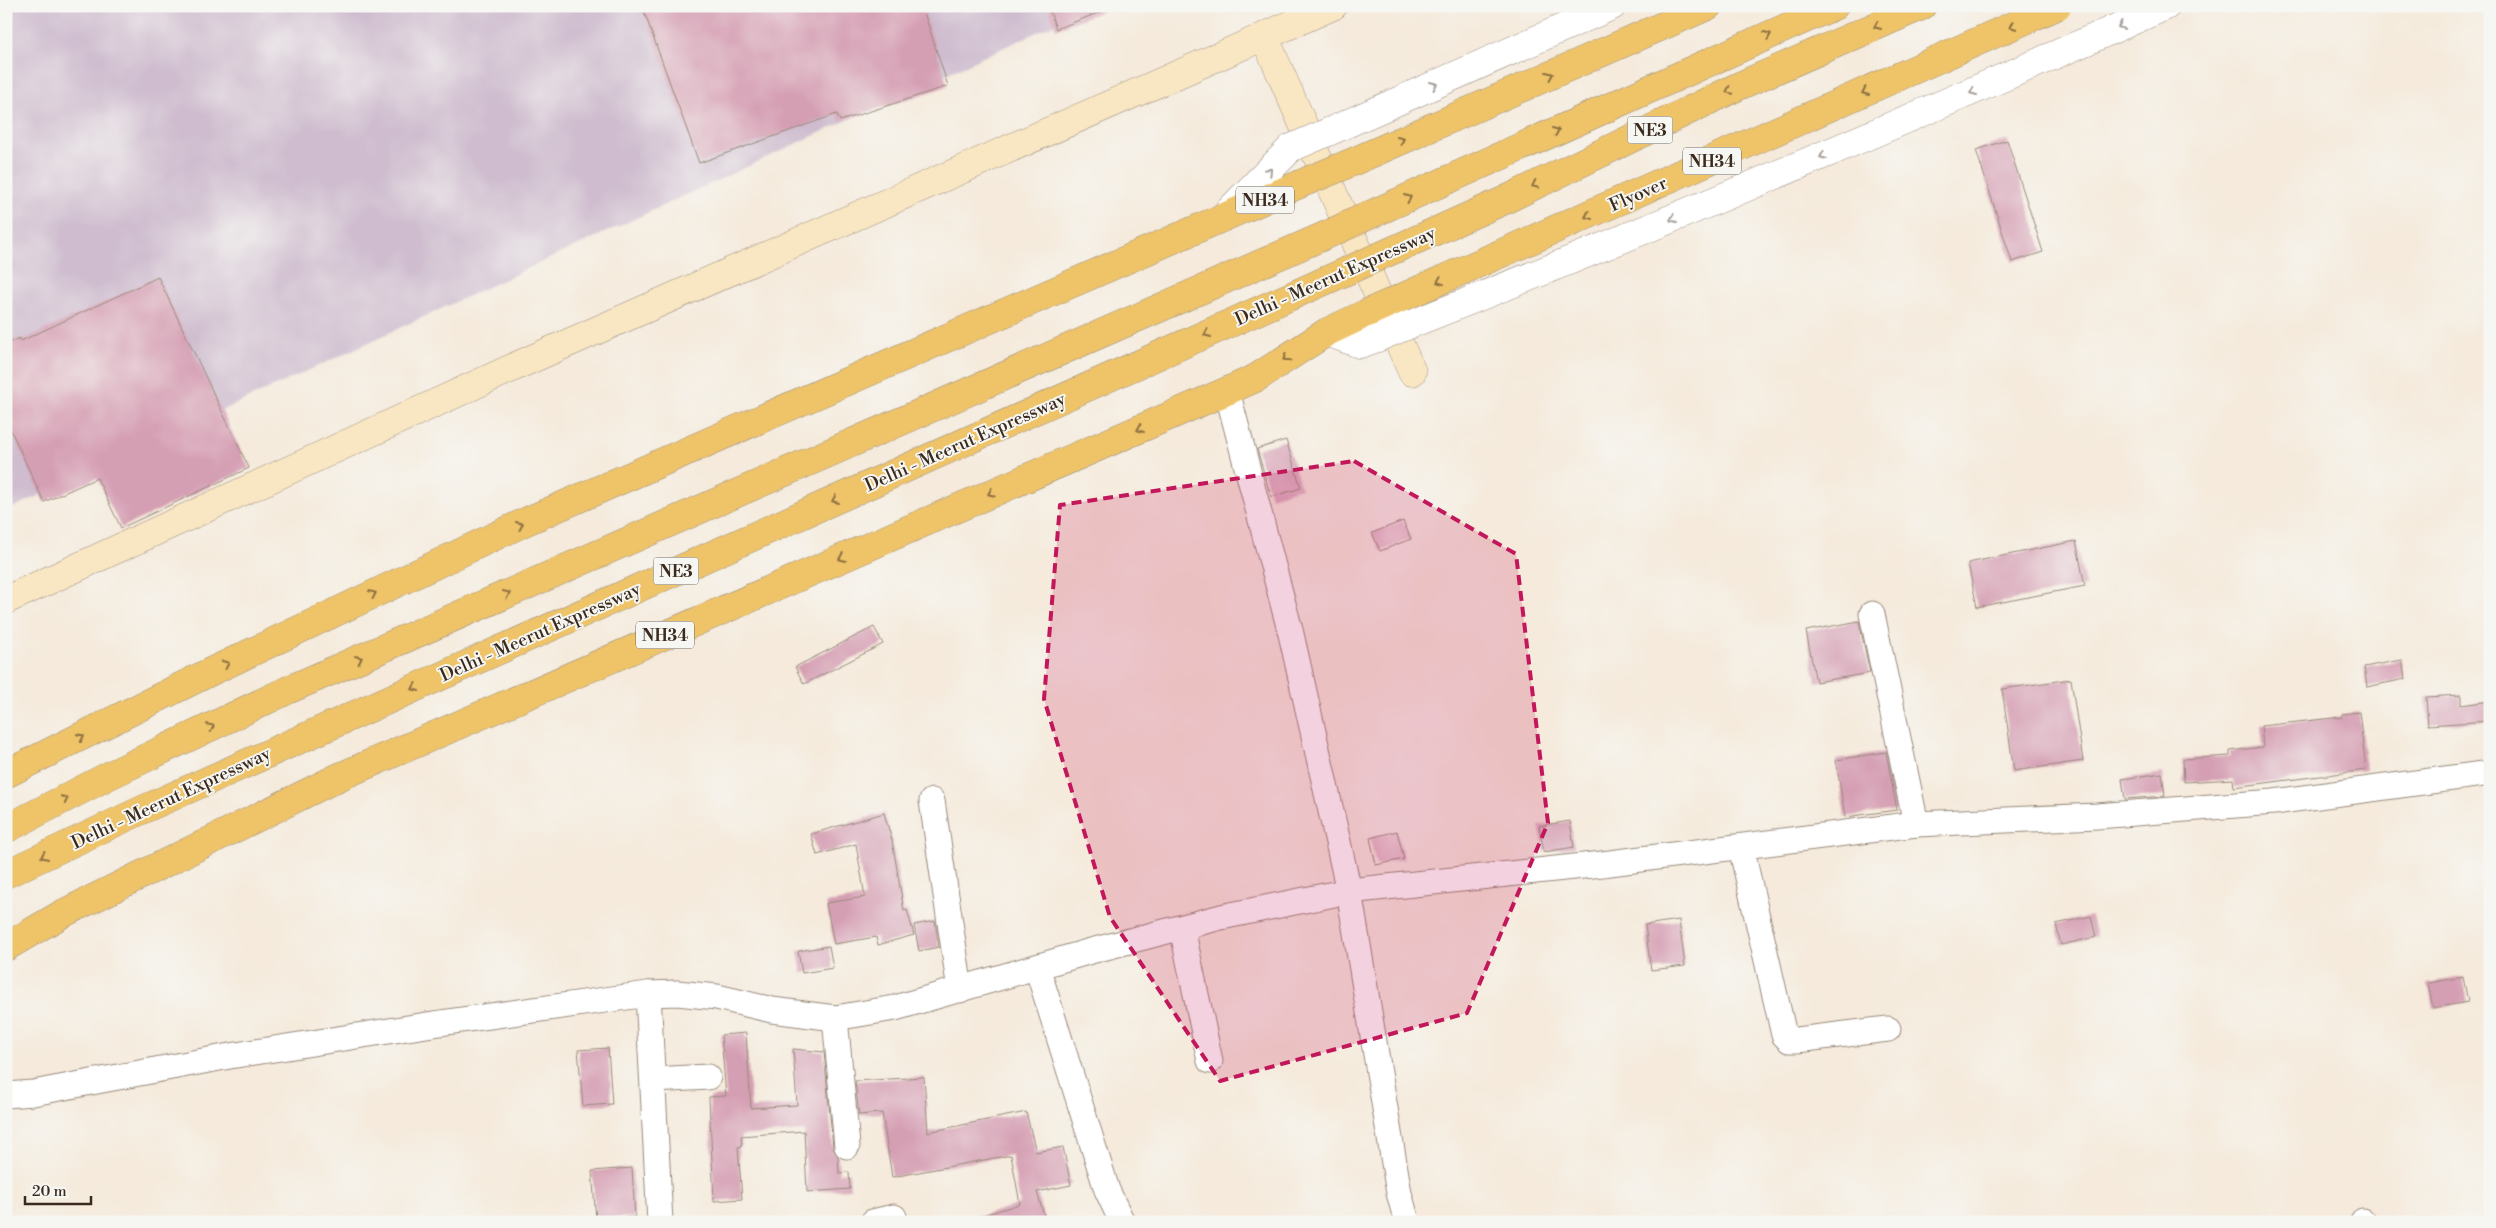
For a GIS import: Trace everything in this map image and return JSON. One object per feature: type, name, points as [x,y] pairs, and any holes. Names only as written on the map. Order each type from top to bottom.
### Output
[{"type":"highway","name":"NH34","points":[[6,774],[206,674],[527,521],[1708,6]]},
{"type":"highway","name":"NE3","points":[[6,829],[110,775],[288,690],[1333,232],[1834,6]]},
{"type":"highway","name":"Delhi - Meerut Expressway","points":[[6,874],[142,810],[1503,201],[1739,86],[1922,6]]},
{"type":"highway","name":"Flyover","points":[[1327,332],[2058,6]]},
{"type":"highway","name":"NH34","points":[[6,948],[62,914],[339,777],[1256,378],[1327,332]]},
{"type":"main road","points":[[6,600],[534,358],[1265,38],[1333,6]]},
{"type":"main road","points":[[1265,38],[1412,372]]},
{"type":"street","points":[[1222,218],[1292,148],[1612,6]]},
{"type":"street","points":[[1327,332],[1360,344],[1377,338],[1599,250],[1898,125],[2166,6]]},
{"type":"street","points":[[1227,391],[1291,634],[1349,891],[1400,1193],[1407,1222]]},
{"type":"street","points":[[1872,614],[1916,824]]},
{"type":"street","points":[[6,1096],[33,1093],[230,1056],[433,1024],[648,994],[677,993],[717,997],[772,1010],[835,1018],[895,1008],[1221,917],[1349,891],[1741,847],[1916,824],[2097,816],[2274,802],[2490,773]]},
{"type":"street","points":[[932,801],[960,990]]},
{"type":"street","points":[[1741,847],[1784,1035],[1790,1040],[1797,1040],[1888,1029]]},
{"type":"street","points":[[1182,928],[1210,1061]]},
{"type":"street","points":[[1037,967],[1107,1190],[1122,1222]]},
{"type":"street","points":[[648,994],[660,1222]]},
{"type":"street","points":[[835,1018],[847,1146]]},
{"type":"street","points":[[653,1080],[708,1077]]},
{"type":"highlighted area","points":[[1354,461],[1516,554],[1548,823],[1467,1013],[1220,1081],[1110,917],[1044,699],[1060,505]]},
{"type":"shaded area","points":[[6,6],[1093,6],[6,511]]},
{"type":"building","points":[[642,6],[922,6],[948,86],[840,121],[837,114],[699,163]]},
{"type":"building","points":[[1048,6],[1111,6],[1111,8],[1056,29]]},
{"type":"building","points":[[2007,140],[2043,252],[2012,262],[1976,150]]},
{"type":"building","points":[[158,277],[249,468],[121,528],[97,478],[44,502],[6,420],[6,344],[20,338],[21,341]]},
{"type":"building","points":[[1286,440],[1301,488],[1271,497],[1257,449]]},
{"type":"building","points":[[1403,521],[1411,539],[1380,551],[1372,533]]},
{"type":"building","points":[[2076,541],[2085,586],[1977,607],[1968,563]]},
{"type":"building","points":[[1859,621],[1870,673],[1816,682],[1806,631]]},
{"type":"building","points":[[874,627],[883,644],[804,684],[795,667]]},
{"type":"building","points":[[2402,660],[2405,679],[2367,687],[2364,667]]},
{"type":"building","points":[[2071,679],[2083,761],[2014,771],[2002,689]]},
{"type":"building","points":[[2461,695],[2461,705],[2490,701],[2490,721],[2428,725],[2426,697]]},
{"type":"building","points":[[2359,712],[2366,770],[2234,787],[2233,779],[2184,782],[2183,759],[2230,756],[2230,751],[2263,747],[2261,726],[2342,717],[2342,714]]},
{"type":"building","points":[[1886,752],[1897,810],[1845,817],[1836,760]]},
{"type":"building","points":[[2162,773],[2165,796],[2125,799],[2122,779]]},
{"type":"building","points":[[884,813],[892,840],[904,911],[907,910],[914,935],[878,945],[876,937],[834,944],[826,903],[865,897],[856,844],[817,855],[811,834]]},
{"type":"building","points":[[1570,821],[1574,847],[1544,852],[1539,826]]},
{"type":"building","points":[[1397,831],[1404,859],[1376,865],[1370,838]]},
{"type":"building","points":[[2091,916],[2096,937],[2061,945],[2056,924]]},
{"type":"building","points":[[1679,920],[1685,966],[1651,970],[1645,925]]},
{"type":"building","points":[[935,921],[939,947],[919,951],[914,925]]},
{"type":"building","points":[[829,946],[833,968],[802,973],[798,951]]},
{"type":"building","points":[[2463,977],[2468,1002],[2433,1008],[2428,983]]},
{"type":"building","points":[[746,1033],[751,1108],[797,1105],[793,1049],[824,1052],[833,1147],[838,1157],[839,1173],[849,1172],[850,1189],[807,1192],[804,1131],[741,1136],[742,1146],[738,1147],[742,1199],[714,1201],[709,1097],[726,1096],[721,1035]]},
{"type":"building","points":[[608,1048],[612,1104],[583,1106],[578,1050]]},
{"type":"building","points":[[924,1077],[928,1132],[1026,1112],[1036,1152],[1063,1147],[1071,1185],[1037,1192],[1046,1222],[977,1222],[977,1217],[1020,1204],[1011,1155],[892,1177],[882,1113],[859,1115],[855,1081]]},
{"type":"building","points":[[632,1168],[635,1217],[596,1219],[592,1171]]}]
